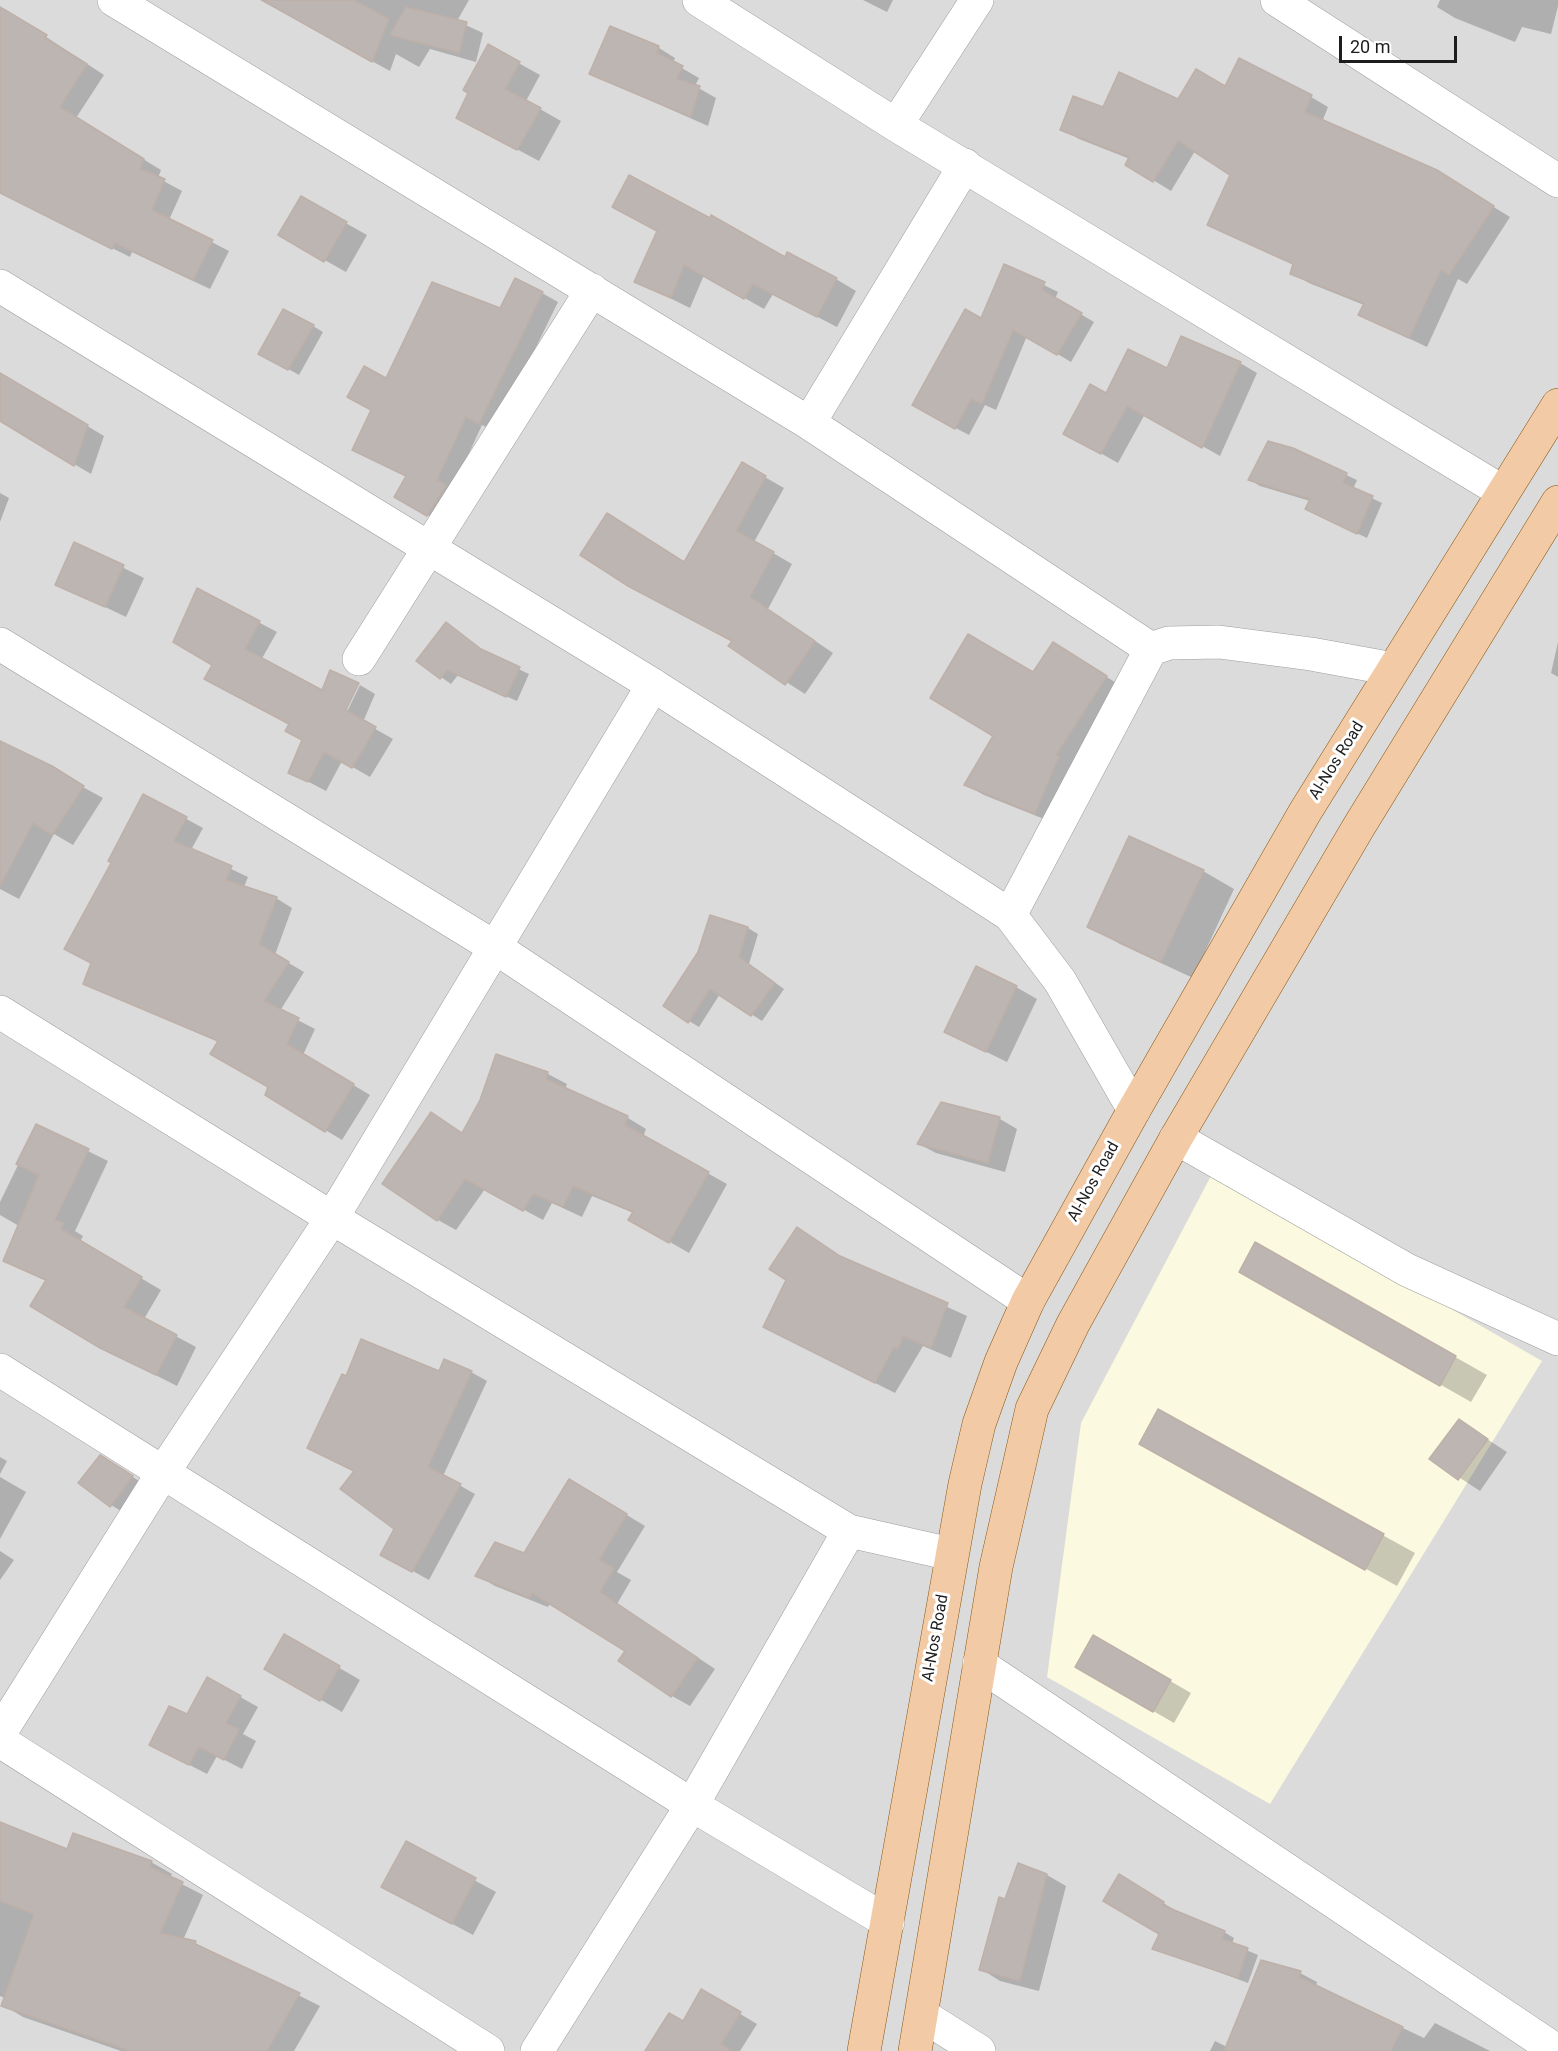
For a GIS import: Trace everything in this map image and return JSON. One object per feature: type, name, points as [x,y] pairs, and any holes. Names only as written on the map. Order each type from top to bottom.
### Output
[{"type":"main road","name":"Al-Nos Road","points":[[864,2051],[951,1554],[979,1425],[1000,1362],[1028,1301],[1134,1110],[1305,812],[1558,405]]},
{"type":"main road","points":[[915,2051],[979,1664],[1010,1496],[1032,1409],[1073,1324],[1176,1138],[1358,828],[1558,502]]},
{"type":"street","points":[[699,0],[896,125],[1503,492]]},
{"type":"street","points":[[896,125],[977,0]]},
{"type":"street","points":[[1277,0],[1558,181]]},
{"type":"street","points":[[135,5],[809,423],[1152,649]]},
{"type":"street","points":[[809,423],[965,165]]},
{"type":"street","points":[[0,286],[653,685],[1010,915],[1060,981],[1134,1110]]},
{"type":"street","points":[[359,659],[592,290]]},
{"type":"street","points":[[1010,915],[1152,649],[1169,643],[1220,642],[1311,654],[1394,669]]},
{"type":"street","points":[[0,644],[496,948],[1028,1301]]},
{"type":"street","points":[[0,1733],[164,1471],[332,1218],[653,685]]},
{"type":"street","points":[[0,1012],[332,1218],[849,1531],[951,1554]]},
{"type":"street","points":[[1176,1138],[1407,1270],[1558,1339]]},
{"type":"street","points":[[0,1370],[692,1805],[888,1922]]},
{"type":"street","points":[[537,2051],[692,1805],[849,1531]]},
{"type":"street","points":[[979,1664],[1557,2051]]},
{"type":"street","points":[[0,1741],[488,2051]]},
{"type":"street","points":[[922,2014],[979,2051]]},
{"type":"shaded area","points":[[0,0],[1558,0],[1558,2051],[0,2051]]},
{"type":"shaded area","points":[[1213,1172],[1542,1361],[1270,1804],[1047,1677],[1081,1423]]},
{"type":"building","points":[[262,0],[354,0],[389,19],[372,62]]},
{"type":"building","points":[[0,7],[47,35],[45,38],[87,64],[60,107],[144,159],[140,169],[165,179],[152,210],[213,240],[193,280],[115,243],[112,249],[0,193]]},
{"type":"building","points":[[406,7],[467,22],[459,53],[390,35]]},
{"type":"building","points":[[610,26],[659,46],[657,53],[683,66],[677,79],[700,86],[691,117],[589,74]]},
{"type":"building","points":[[488,44],[520,62],[505,89],[541,108],[517,150],[456,118],[468,93],[463,90]]},
{"type":"building","points":[[1239,58],[1312,95],[1305,112],[1437,170],[1494,206],[1449,275],[1441,270],[1409,338],[1358,315],[1364,303],[1290,274],[1293,264],[1207,225],[1230,175],[1178,141],[1153,182],[1125,165],[1129,157],[1060,130],[1073,96],[1103,107],[1119,72],[1178,99],[1196,69],[1225,86]]},
{"type":"building","points":[[629,175],[710,218],[711,215],[785,257],[787,252],[837,278],[817,317],[753,284],[744,299],[684,265],[671,298],[634,282],[657,231],[612,207]]},
{"type":"building","points":[[301,196],[347,222],[324,262],[278,235]]},
{"type":"building","points":[[1004,264],[1045,282],[1042,290],[1082,313],[1057,355],[1013,330],[982,404],[971,399],[955,429],[912,405],[965,309],[981,318]]},
{"type":"building","points":[[515,278],[543,292],[479,424],[466,417],[437,480],[446,485],[427,516],[394,497],[406,476],[352,450],[371,410],[347,397],[364,366],[386,378],[432,282],[500,308]]},
{"type":"building","points":[[283,309],[314,325],[288,370],[258,354]]},
{"type":"building","points":[[1181,336],[1241,362],[1202,448],[1127,406],[1101,454],[1063,434],[1090,384],[1106,393],[1128,349],[1167,368]]},
{"type":"building","points":[[0,373],[88,425],[74,466],[0,421]]},
{"type":"building","points":[[1268,441],[1293,448],[1347,473],[1343,483],[1373,496],[1357,534],[1305,509],[1310,499],[1248,480]]},
{"type":"building","points":[[742,462],[766,476],[736,531],[774,552],[750,597],[815,641],[785,685],[728,646],[732,641],[628,586],[580,555],[607,513],[684,562]]},
{"type":"building","points":[[74,542],[124,565],[105,607],[55,585]]},
{"type":"building","points":[[197,588],[260,621],[245,649],[322,690],[330,670],[359,683],[346,710],[376,727],[352,768],[324,752],[308,782],[288,773],[302,740],[285,731],[289,724],[204,679],[212,665],[173,642]]},
{"type":"building","points":[[446,622],[481,649],[520,667],[506,697],[447,670],[440,679],[416,661]]},
{"type":"building","points":[[968,634],[1033,672],[1053,642],[1107,676],[1056,755],[1059,756],[1035,814],[964,785],[993,736],[930,698]]},
{"type":"building","points":[[0,741],[52,766],[84,786],[52,835],[33,823],[0,886]]},
{"type":"building","points":[[143,794],[187,817],[174,841],[232,866],[226,880],[277,897],[259,944],[289,962],[264,1001],[299,1018],[287,1044],[354,1084],[325,1132],[265,1095],[268,1087],[210,1054],[218,1041],[83,984],[91,963],[64,949],[111,863],[108,861]]},
{"type":"building","points":[[1129,836],[1204,870],[1161,962],[1087,927]]},
{"type":"building","points":[[710,915],[748,927],[739,957],[775,983],[751,1016],[710,989],[688,1023],[663,1006],[698,952]]},
{"type":"building","points":[[976,966],[1017,986],[986,1052],[944,1032]]},
{"type":"building","points":[[496,1054],[548,1072],[546,1079],[628,1116],[625,1125],[709,1172],[669,1243],[628,1220],[633,1212],[573,1186],[563,1207],[533,1194],[523,1211],[465,1179],[437,1221],[382,1184],[431,1112],[462,1133],[480,1100]]},
{"type":"building","points":[[941,1102],[1000,1117],[988,1163],[917,1144]]},
{"type":"building","points":[[36,1124],[89,1149],[55,1220],[64,1223],[61,1229],[142,1277],[124,1307],[177,1335],[156,1375],[100,1348],[30,1306],[46,1280],[3,1261],[39,1175],[16,1164]]},
{"type":"building","points":[[797,1227],[840,1256],[948,1303],[931,1348],[903,1336],[898,1349],[894,1347],[875,1383],[763,1327],[786,1280],[769,1269]]},
{"type":"building","points":[[1255,1242],[1456,1356],[1440,1386],[1239,1272]]},
{"type":"building","points":[[361,1339],[439,1371],[444,1359],[472,1371],[428,1467],[461,1484],[412,1572],[380,1555],[394,1529],[340,1489],[354,1471],[307,1448],[342,1374],[346,1376]]},
{"type":"building","points":[[1158,1409],[1384,1534],[1365,1570],[1139,1444]]},
{"type":"building","points":[[1459,1419],[1488,1439],[1458,1480],[1429,1459]]},
{"type":"building","points":[[100,1455],[133,1476],[110,1507],[78,1483]]},
{"type":"building","points":[[569,1479],[627,1514],[599,1560],[614,1568],[600,1592],[698,1658],[671,1697],[618,1661],[625,1651],[532,1593],[530,1598],[475,1576],[495,1542],[524,1553]]},
{"type":"building","points":[[284,1634],[340,1666],[320,1701],[264,1669]]},
{"type":"building","points":[[1093,1635],[1171,1680],[1153,1712],[1075,1667]]},
{"type":"building","points":[[207,1677],[241,1696],[226,1723],[239,1729],[224,1760],[199,1747],[189,1765],[149,1745],[169,1706],[187,1714]]},
{"type":"building","points":[[0,1822],[67,1849],[73,1833],[152,1861],[150,1867],[183,1882],[160,1933],[196,1941],[195,1944],[300,1993],[267,2051],[130,2051],[1,2006],[34,1914],[0,1901]]},
{"type":"building","points":[[406,1841],[476,1878],[452,1924],[381,1887]]},
{"type":"building","points":[[1018,1863],[1047,1874],[1020,1981],[979,1970],[999,1897],[1005,1899]]},
{"type":"building","points":[[1119,1874],[1164,1902],[1162,1905],[1225,1931],[1222,1939],[1248,1948],[1238,1978],[1152,1949],[1159,1934],[1103,1901]]},
{"type":"building","points":[[1261,1960],[1301,1971],[1299,1977],[1403,2027],[1391,2051],[1224,2051]]},
{"type":"building","points":[[701,1989],[741,2012],[721,2044],[732,2051],[645,2051],[669,2013],[683,2021]]}]
